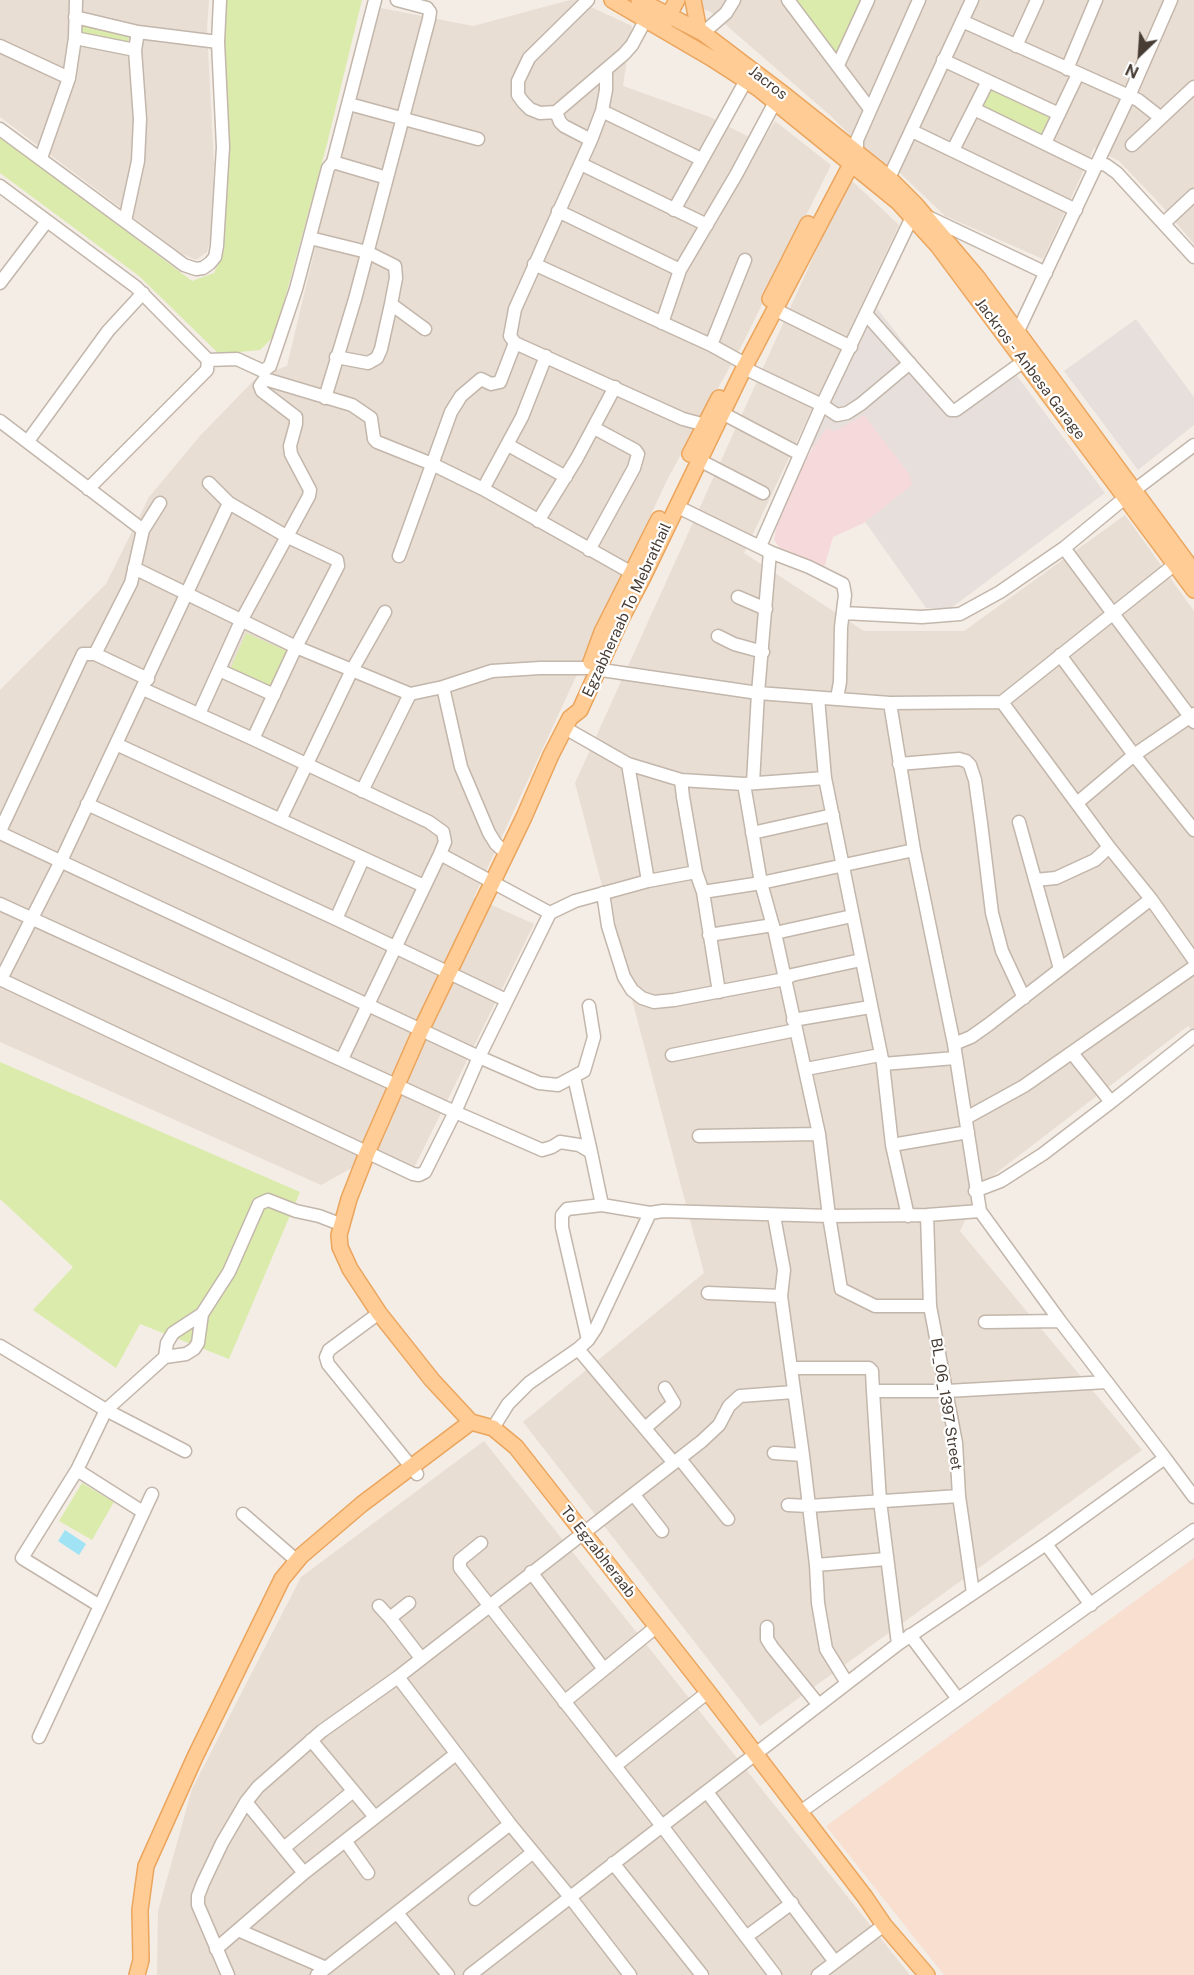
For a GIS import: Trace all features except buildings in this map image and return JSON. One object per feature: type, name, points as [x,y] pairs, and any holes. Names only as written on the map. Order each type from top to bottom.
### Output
[{"type":"main road","name":"Jacros","points":[[612,0],[749,75],[851,152]]},
{"type":"main road","name":"Jacros","points":[[639,0],[701,32],[775,102],[889,178],[919,217]]},
{"type":"main road","points":[[662,29],[677,0]]},
{"type":"main road","points":[[693,0],[701,32]]},
{"type":"main road","points":[[397,1086],[448,972],[567,723],[571,705],[593,668],[603,632],[851,152]]},
{"type":"main road","name":"Jackros - Anbesa Garage","points":[[851,152],[898,202],[919,217],[1024,361],[1130,494],[1174,565],[1194,590]]},
{"type":"main road","name":"Egzabheraab To Mebrathail","points":[[593,668],[699,460],[710,426],[722,413],[742,364],[776,310],[851,152]]},
{"type":"main road","points":[[919,217],[977,277],[1018,331],[1130,494],[1194,572]]},
{"type":"main road","name":"To Egzabheraab","points":[[397,1086],[367,1153],[340,1224],[339,1235],[344,1256],[379,1313],[432,1380],[482,1425],[516,1447],[708,1692],[884,1925],[924,1974]]},
{"type":"main road","points":[[146,1975],[150,1960],[150,1892],[158,1862],[282,1579],[296,1560],[362,1504],[482,1425]]},
{"type":"main road","points":[[136,1975],[141,1960],[140,1910],[146,1866],[155,1842],[278,1605],[309,1559],[414,1471]]},
{"type":"street","points":[[41,158],[69,78],[75,38],[76,0]]},
{"type":"street","points":[[0,129],[184,265],[196,269],[203,268],[214,257],[223,147],[218,42],[220,0]]},
{"type":"street","points":[[200,714],[241,621],[309,496],[310,490],[291,454],[290,446],[296,417],[262,392],[260,386],[282,333],[328,168],[333,162],[375,0]]},
{"type":"street","points":[[325,398],[404,118],[430,12],[428,8],[397,0]]},
{"type":"street","points":[[588,0],[534,51],[518,81],[518,95],[523,102],[540,113],[556,112],[606,70],[632,45],[646,19]]},
{"type":"street","points":[[701,32],[726,13],[734,0]]},
{"type":"street","points":[[788,0],[870,109]]},
{"type":"street","points":[[838,65],[868,0]]},
{"type":"street","name":"Egzabheraab To Mebrathail","points":[[851,152],[919,0]]},
{"type":"street","points":[[889,178],[972,0]]},
{"type":"street","points":[[1016,46],[1036,0]]},
{"type":"street","points":[[1045,143],[1059,114],[1096,0]]},
{"type":"street","points":[[1018,331],[1129,96],[1171,0]]},
{"type":"street","points":[[75,16],[138,32],[218,42]]},
{"type":"street","points":[[962,21],[1129,96],[1161,118]]},
{"type":"street","points":[[125,221],[138,161],[139,90],[135,50],[138,32]]},
{"type":"street","points":[[75,38],[135,50]]},
{"type":"street","points":[[0,46],[69,78]]},
{"type":"street","points":[[943,60],[1059,114]]},
{"type":"street","points":[[606,70],[606,90],[602,111],[581,164],[515,309],[510,336],[515,343],[683,419],[710,426]]},
{"type":"street","points":[[674,210],[749,75]]},
{"type":"street","points":[[953,150],[988,81]]},
{"type":"street","points":[[1132,145],[1194,87]]},
{"type":"street","points":[[662,323],[680,270],[775,102]]},
{"type":"street","points":[[349,104],[478,139]]},
{"type":"street","points":[[974,109],[1096,166],[1106,165],[1117,173],[1194,257]]},
{"type":"street","points":[[602,111],[701,159]]},
{"type":"street","points":[[556,112],[564,126],[591,140]]},
{"type":"street","points":[[912,131],[1076,210]]},
{"type":"street","points":[[333,162],[387,178]]},
{"type":"street","points":[[581,164],[706,225]]},
{"type":"street","points":[[0,186],[122,275],[143,293],[208,360],[237,359],[264,375],[325,398],[352,405],[370,418],[374,439],[377,442],[432,464],[483,489],[632,573]]},
{"type":"street","points":[[1164,223],[1194,195]]},
{"type":"street","points":[[558,211],[680,270]]},
{"type":"street","points":[[930,1306],[875,1306],[841,1289],[819,1134],[774,929],[761,883],[752,833],[749,783],[766,609],[765,549],[822,405],[866,315],[919,217],[1046,273]]},
{"type":"street","points":[[0,283],[47,221]]},
{"type":"street","points":[[310,238],[367,252],[395,266],[396,278],[381,350],[373,362],[359,363],[336,357]]},
{"type":"street","points":[[711,345],[745,260]]},
{"type":"street","points":[[534,264],[711,345],[837,415],[847,413],[861,404],[910,363]]},
{"type":"street","points":[[28,441],[108,331],[143,293]]},
{"type":"street","points":[[391,304],[424,329]]},
{"type":"street","points":[[776,310],[851,348]]},
{"type":"street","points":[[866,315],[948,408],[956,410],[1024,361]]},
{"type":"street","points":[[399,556],[456,403],[481,379],[495,385],[500,382],[515,343]]},
{"type":"street","points":[[483,489],[522,417],[546,356]]},
{"type":"street","points":[[88,489],[207,370],[208,360]]},
{"type":"street","points":[[538,521],[566,477],[615,387]]},
{"type":"street","points":[[722,413],[801,454]]},
{"type":"street","points":[[0,421],[143,530]]},
{"type":"street","points":[[589,550],[634,468],[638,454],[635,450],[594,428]]},
{"type":"street","points":[[508,445],[566,477]]},
{"type":"street","points":[[843,613],[922,617],[960,614],[1000,592],[1064,548],[1194,445]]},
{"type":"street","points":[[699,460],[763,493]]},
{"type":"street","points":[[209,483],[229,503],[286,536],[337,560],[338,566],[296,647],[253,739]]},
{"type":"street","points":[[95,654],[131,583],[143,530],[160,503]]},
{"type":"street","points":[[229,503],[146,684],[33,919],[1,979],[367,1153],[419,1175],[425,1172],[506,1000],[550,913],[575,901],[603,893],[696,872]]},
{"type":"street","points":[[676,506],[843,584],[845,595],[837,698]]},
{"type":"street","points":[[1064,548],[1193,717],[1134,755],[1077,803]]},
{"type":"street","points":[[134,568],[296,647],[351,672],[410,694],[492,671],[593,668],[758,693],[890,703],[1002,702],[1174,565]]},
{"type":"street","points":[[738,597],[766,609]]},
{"type":"street","points":[[281,818],[351,672],[385,612]]},
{"type":"street","points":[[717,636],[734,644],[763,652]]},
{"type":"street","points":[[342,1059],[368,1004],[395,947],[424,886],[440,854],[445,836],[437,827],[200,714],[95,654],[87,652],[80,659],[0,832],[368,1004],[421,1030],[539,1083],[558,1085],[584,1071],[594,1037],[589,1006]]},
{"type":"street","points":[[1060,655],[1134,755],[1194,830]]},
{"type":"street","points":[[219,670],[274,695]]},
{"type":"street","points":[[436,688],[460,768],[489,833],[506,853]]},
{"type":"street","points":[[362,791],[410,694]]},
{"type":"street","points":[[818,698],[825,778],[882,1059],[892,1145],[908,1216]]},
{"type":"street","points":[[1002,702],[1109,847],[1151,899],[1194,960]]},
{"type":"street","points":[[890,703],[914,850],[954,1044],[975,1191],[980,1211],[1060,1322],[1194,1497]]},
{"type":"street","points":[[567,723],[628,764],[681,780],[749,783],[825,778]]},
{"type":"street","points":[[116,744],[281,818],[363,859],[424,886]]},
{"type":"street","points":[[899,764],[959,759],[970,765],[980,812],[992,913],[1002,951],[1024,998]]},
{"type":"street","points":[[628,764],[648,881]]},
{"type":"street","points":[[681,780],[696,872],[703,892],[719,992]]},
{"type":"street","points":[[87,804],[506,1000]]},
{"type":"street","points":[[752,833],[832,815]]},
{"type":"street","points":[[1019,822],[1060,969]]},
{"type":"street","points":[[1035,880],[1056,878],[1095,860],[1109,847]]},
{"type":"street","points":[[703,892],[761,883],[914,850]]},
{"type":"street","points":[[440,854],[550,913]]},
{"type":"street","points":[[336,919],[363,859]]},
{"type":"street","points":[[603,893],[608,926],[624,977],[632,990],[642,998],[654,1002],[785,980],[792,975],[861,960]]},
{"type":"street","points":[[954,1044],[971,1037],[1024,998],[1151,899]]},
{"type":"street","points":[[0,904],[397,1086],[542,1149],[552,1148],[560,1142],[579,1146],[591,1152]]},
{"type":"street","points":[[709,935],[774,929],[852,916]]},
{"type":"street","points":[[966,1118],[1024,1086],[1194,967]]},
{"type":"street","points":[[672,1055],[870,1007]]},
{"type":"street","points":[[975,1191],[1001,1181],[1020,1169],[1192,1040]]},
{"type":"street","points":[[1072,1053],[1111,1102]]},
{"type":"street","points":[[806,1070],[882,1059],[956,1058]]},
{"type":"street","points":[[574,1077],[602,1205]]},
{"type":"street","points":[[892,1145],[968,1132]]},
{"type":"street","points":[[699,1136],[819,1134]]},
{"type":"street","points":[[165,1357],[167,1343],[173,1333],[202,1314],[229,1272],[259,1204],[268,1200],[340,1224]]},
{"type":"street","points":[[588,1340],[562,1227],[562,1215],[567,1209],[602,1205],[650,1213],[663,1211],[774,1216],[908,1216],[980,1211]]},
{"type":"street","points":[[482,1425],[530,1383],[588,1340],[596,1328],[650,1213]]},
{"type":"street","name":"BL_06_1397 Street","points":[[927,1215],[930,1306],[956,1443],[959,1496],[973,1593]]},
{"type":"street","points":[[774,1216],[784,1270],[781,1296],[803,1455],[816,1565],[818,1604],[824,1640],[831,1658],[847,1683]]},
{"type":"street","points":[[708,1293],[781,1296]]},
{"type":"street","points":[[379,1313],[329,1350],[326,1357],[328,1364],[414,1471]]},
{"type":"street","points":[[100,1606],[22,1557],[77,1470],[106,1410],[165,1357],[186,1354],[194,1350],[198,1343],[202,1314]]},
{"type":"street","points":[[985,1322],[1060,1322]]},
{"type":"street","points":[[0,1346],[106,1410],[185,1451]]},
{"type":"street","points":[[578,1349],[645,1428],[728,1519]]},
{"type":"street","points":[[792,1368],[869,1368],[872,1371],[880,1501],[898,1644]]},
{"type":"street","points":[[873,1391],[947,1391],[1107,1382]]},
{"type":"street","points":[[645,1428],[674,1403],[665,1388]]},
{"type":"street","points":[[228,1975],[198,1905],[198,1896],[222,1843],[258,1786],[311,1740],[398,1677],[488,1605],[677,1461],[719,1425],[729,1406],[740,1396],[794,1392]]},
{"type":"street","points":[[774,1453],[803,1455]]},
{"type":"street","points":[[470,1975],[707,1792],[754,1752],[910,1635],[1046,1544],[1165,1458]]},
{"type":"street","points":[[77,1470],[143,1512]]},
{"type":"street","points":[[39,1737],[152,1494]]},
{"type":"street","points":[[634,1495],[662,1531]]},
{"type":"street","points":[[788,1505],[809,1506],[959,1496]]},
{"type":"street","points":[[243,1514],[296,1560]]},
{"type":"street","points":[[799,1813],[1194,1530]]},
{"type":"street","points":[[481,1543],[459,1563],[460,1568],[662,1826],[775,1975]]},
{"type":"street","points":[[1046,1544],[1091,1605]]},
{"type":"street","points":[[816,1565],[886,1559]]},
{"type":"street","points":[[531,1572],[603,1668]]},
{"type":"street","points":[[390,1618],[409,1603]]},
{"type":"street","points":[[379,1606],[421,1658]]},
{"type":"street","points":[[767,1627],[767,1639],[772,1647],[818,1704]]},
{"type":"street","points":[[564,1702],[603,1668],[656,1628]]},
{"type":"street","points":[[910,1635],[958,1699]]},
{"type":"street","points":[[398,1677],[532,1853],[570,1897],[630,1975]]},
{"type":"street","points":[[615,1766],[708,1692]]},
{"type":"street","points":[[311,1740],[375,1817]]},
{"type":"street","points":[[216,1949],[304,1873],[456,1754]]},
{"type":"street","points":[[285,1847],[352,1792]]},
{"type":"street","points":[[707,1792],[835,1962]]},
{"type":"street","points":[[246,1802],[304,1873]]},
{"type":"street","points":[[238,1930],[321,1972],[510,1824]]},
{"type":"street","points":[[346,1842],[368,1873]]},
{"type":"street","points":[[475,1899],[532,1853]]},
{"type":"street","points":[[613,1863],[702,1975]]},
{"type":"street","points":[[746,1937],[792,1904]]},
{"type":"street","points":[[397,1913],[448,1975]]},
{"type":"street","points":[[818,1975],[884,1925]]},
{"type":"shaded area","points":[[0,0],[209,0],[207,29],[214,164],[210,242],[207,252],[196,260],[182,254],[0,117]]},
{"type":"shaded area","points":[[576,0],[632,26],[623,86],[710,117],[761,143],[775,121],[831,165],[742,345],[667,480],[474,897],[534,924],[414,1168],[381,1152],[321,1185],[0,1042],[0,690],[106,584],[149,497],[199,437],[258,376],[287,366],[330,185],[381,8],[473,26]]},
{"type":"shaded area","points":[[676,0],[1194,0],[1194,244],[1119,161],[1094,148],[1043,259],[945,216],[901,174],[866,151],[832,117],[711,12]]},
{"type":"shaded area","points":[[849,178],[899,225],[744,553],[864,631],[964,631],[1125,515],[1194,611],[1194,1033],[1188,1026],[982,1184],[960,1231],[1142,1450],[760,1726],[523,1422],[704,1273],[575,783]]},
{"type":"shaded area","points":[[877,308],[958,414],[1014,372],[1105,493],[951,608],[926,608],[811,445]]},
{"type":"shaded area","points":[[1136,319],[1194,397],[1194,425],[1138,470],[1064,371]]},
{"type":"shaded area","points":[[864,415],[910,475],[912,485],[864,523],[833,537],[824,568],[780,548],[774,540],[777,524],[795,480],[826,428],[835,431]]},
{"type":"shaded area","points":[[484,1441],[910,1975],[157,1975],[158,1911],[192,1789],[301,1577]]},
{"type":"shaded area","points":[[1194,1558],[1194,1975],[944,1975],[826,1826]]},
{"type":"green space","points":[[226,0],[362,0],[327,144],[275,335],[260,350],[219,354],[139,276],[0,173],[0,136],[192,281],[214,273],[224,251],[229,158],[222,32]]},
{"type":"green space","points":[[789,0],[861,0],[835,57]]},
{"type":"green space","points":[[81,22],[130,34],[127,45],[78,33]]},
{"type":"green space","points":[[985,84],[1053,114],[1041,141],[973,111]]},
{"type":"green space","points":[[246,633],[287,651],[269,692],[228,674]]},
{"type":"green space","points":[[0,1062],[300,1192],[229,1359],[140,1324],[116,1368],[33,1310],[73,1267],[0,1199]]},
{"type":"green space","points":[[82,1483],[114,1502],[92,1540],[59,1521]]},
{"type":"water","points":[[65,1530],[86,1544],[79,1555],[58,1541]]}]
